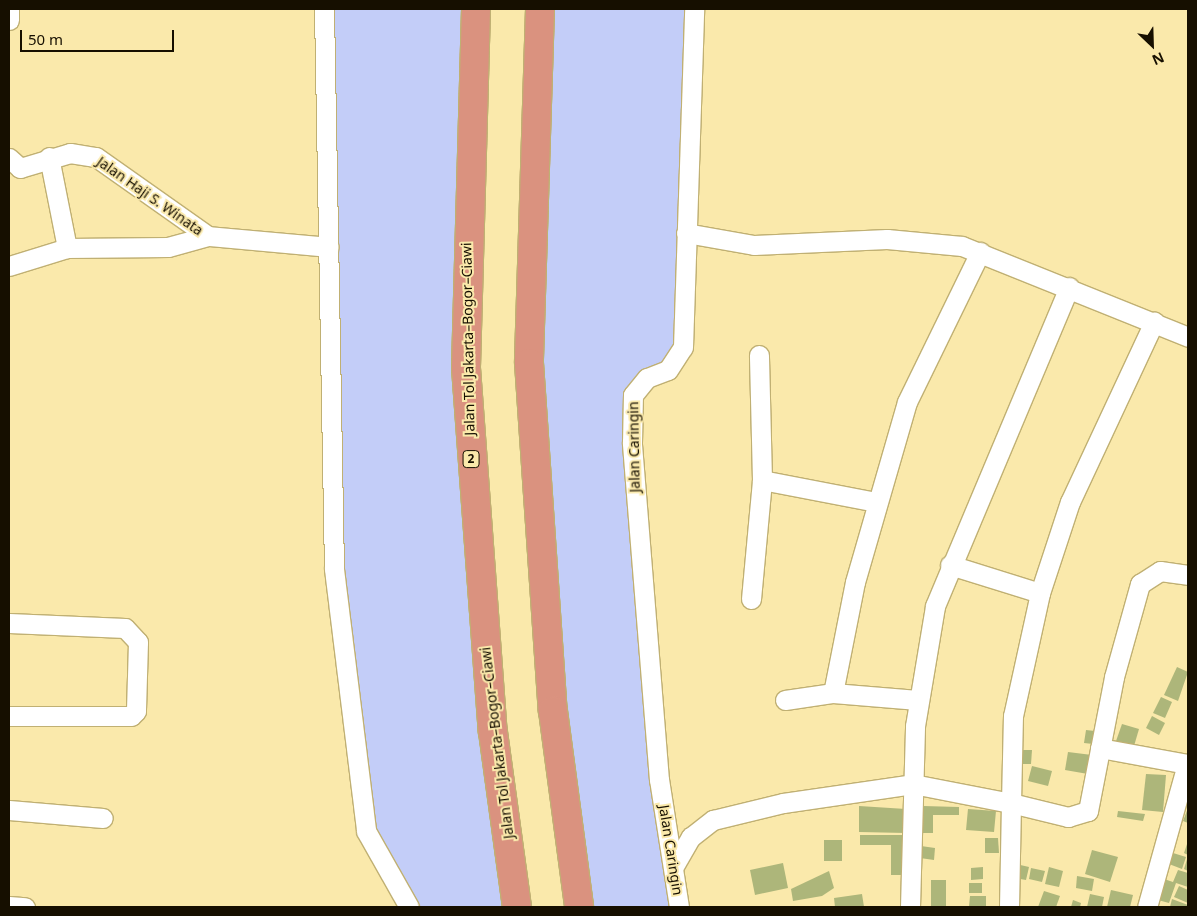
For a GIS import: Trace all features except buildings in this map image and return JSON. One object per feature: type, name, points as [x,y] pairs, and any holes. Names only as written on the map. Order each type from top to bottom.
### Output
[{"type":"highway","name":"Jalan Tol Jakarta–Bogor–Ciawi","points":[[476,9],[466,368],[493,732],[517,907]]},
{"type":"highway","points":[[540,9],[530,363],[552,711],[579,907]]},
{"type":"street","points":[[9,9],[9,20]]},
{"type":"street","points":[[324,9],[334,569],[366,831],[409,907]]},
{"type":"street","name":"Jalan Caringin","points":[[679,907],[659,780],[634,489],[633,395],[639,386],[668,370],[683,347],[694,9]]},
{"type":"street","name":"Jalan Haji S. Winata","points":[[9,158],[20,168],[49,157],[70,153],[96,157],[208,236]]},
{"type":"street","points":[[49,157],[67,248]]},
{"type":"street","points":[[686,233],[754,245],[887,240],[980,252],[1188,337]]},
{"type":"street","points":[[9,266],[67,248],[168,247],[208,236],[328,247]]},
{"type":"street","points":[[833,693],[876,502],[907,402],[980,252]]},
{"type":"street","points":[[910,907],[913,784],[918,700],[935,606],[950,565],[1069,287]]},
{"type":"street","points":[[1009,907],[1013,716],[1040,593],[1070,502],[1154,322]]},
{"type":"street","points":[[751,599],[762,480],[759,355]]},
{"type":"street","points":[[762,480],[876,502]]},
{"type":"street","points":[[950,565],[1040,593]]},
{"type":"street","points":[[674,866],[691,837],[713,820],[732,813],[913,784],[1081,815],[1092,802],[1100,748],[1140,584],[1160,571],[1188,575]]},
{"type":"street","points":[[9,623],[125,628],[138,642],[136,711],[131,716],[9,716]]},
{"type":"street","points":[[784,700],[833,693],[918,700]]},
{"type":"street","points":[[1100,748],[1188,764],[1147,907]]},
{"type":"street","points":[[9,810],[102,818]]},
{"type":"street","points":[[9,906],[25,907]]},
{"type":"shaded area","points":[[324,9],[477,9],[466,368],[517,907],[409,907],[366,831],[334,569]]},
{"type":"shaded area","points":[[540,9],[694,9],[683,347],[633,395],[679,907],[579,907],[552,707],[532,177]]}]
